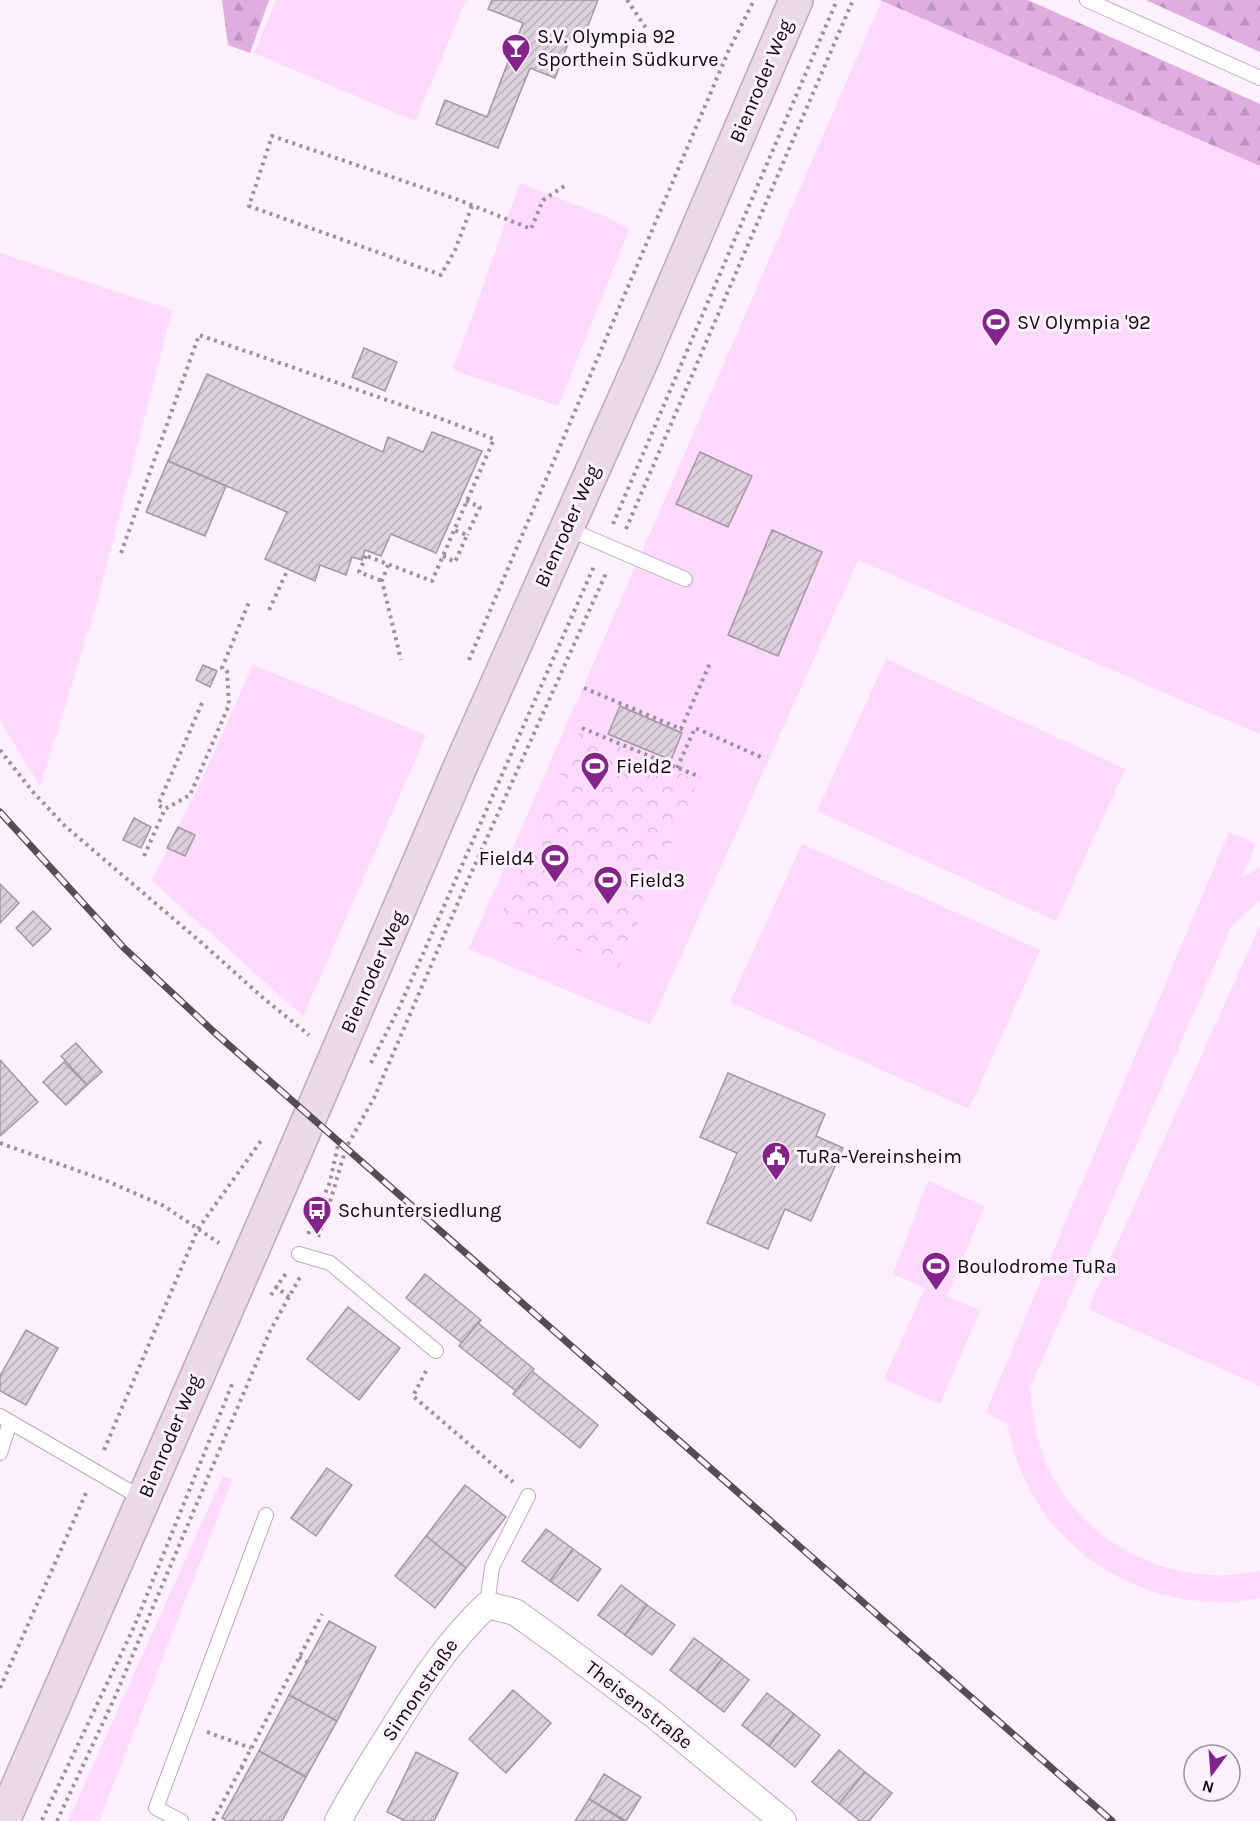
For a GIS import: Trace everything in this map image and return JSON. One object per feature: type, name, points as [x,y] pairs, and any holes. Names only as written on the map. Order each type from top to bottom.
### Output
[{"type":"main road","name":"Bienroder Weg","points":[[6,1801],[143,1499],[266,1219],[465,755],[641,362],[796,0]]},
{"type":"street","name":"Simonstraße","points":[[338,1821],[429,1672],[462,1629],[487,1605]]},
{"type":"street","name":"Theisenstraße","points":[[487,1605],[514,1612],[554,1640],[653,1714],[783,1821]]},
{"type":"lane","points":[[1087,0],[1260,78]]},
{"type":"lane","points":[[566,528],[685,579]]},
{"type":"lane","points":[[304,1256],[330,1263],[436,1351]]},
{"type":"lane","points":[[0,1453],[5,1419],[143,1499]]},
{"type":"lane","points":[[487,1605],[492,1567],[528,1496]]},
{"type":"lane","points":[[181,1821],[154,1814],[266,1515]]},
{"type":"path","points":[[627,0],[646,28]]},
{"type":"path","points":[[469,660],[728,51],[754,0]]},
{"type":"path","points":[[267,1301],[276,1287],[304,1256],[327,1215],[346,1148],[374,1098],[610,548],[837,0]]},
{"type":"path","points":[[369,1069],[610,548],[853,0]]},
{"type":"path","points":[[472,206],[455,250],[441,275],[249,206],[272,136],[472,206],[531,229],[543,200],[566,185]]},
{"type":"path","points":[[121,553],[199,335],[439,417],[494,439],[432,581],[365,556],[360,572],[382,581]]},
{"type":"path","points":[[443,556],[455,562],[480,507],[466,501]]},
{"type":"path","points":[[454,530],[467,535]]},
{"type":"path","points":[[388,565],[382,581],[401,660]]},
{"type":"path","points":[[269,610],[288,569]]},
{"type":"path","points":[[144,856],[165,809],[190,795],[229,705],[227,671],[222,668],[249,602]]},
{"type":"path","points":[[584,688],[681,729],[711,661]]},
{"type":"path","points":[[165,809],[158,805],[202,703]]},
{"type":"path","points":[[582,728],[700,777]]},
{"type":"path","points":[[677,768],[695,728],[761,757]]},
{"type":"path","name":"Bienroder Weg","points":[[0,750],[33,792],[65,826],[270,1004],[311,1036],[315,1025]]},
{"type":"path","points":[[0,1688],[198,1229],[269,1130]]},
{"type":"path","points":[[57,1821],[114,1699],[244,1389],[270,1331],[290,1298],[330,1182],[341,1131]]},
{"type":"path","points":[[0,1143],[107,1181],[164,1206],[198,1229]]},
{"type":"path","points":[[276,1287],[290,1298]]},
{"type":"path","points":[[436,1351],[413,1396],[528,1496]]},
{"type":"path","points":[[42,1821],[134,1627],[233,1382]]},
{"type":"path","points":[[213,1821],[322,1614]]},
{"type":"path","points":[[299,1657],[307,1662]]},
{"type":"path","points":[[266,1721],[272,1725]]},
{"type":"path","points":[[187,1725],[251,1748]]},
{"type":"path","points":[[241,1767],[248,1771]]},
{"type":"green space","points":[[222,0],[269,0],[250,53],[228,45]]},
{"type":"green space","points":[[276,0],[466,0],[415,121],[254,53]]},
{"type":"green space","points":[[880,0],[1028,0],[1260,104],[1260,166]]},
{"type":"green space","name":"SV Olympia '92","points":[[882,0],[1260,136],[1260,734],[858,560],[650,1025],[469,949]]},
{"type":"green space","points":[[1146,0],[1260,0],[1260,52]]},
{"type":"green space","points":[[520,183],[604,216],[629,229],[558,406],[453,370]]},
{"type":"green space","points":[[0,253],[172,310],[97,602],[40,786],[0,720]]},
{"type":"green space","points":[[886,659],[1125,769],[1056,921],[817,811]]},
{"type":"green space","points":[[253,665],[426,735],[303,1016],[152,881],[203,777]]},
{"type":"green space","points":[[580,730],[698,781],[618,968],[500,918]]},
{"type":"green space","points":[[1229,832],[1256,844],[1242,878],[1260,867],[1260,900],[1232,925],[1030,1388],[1040,1447],[1054,1480],[1074,1508],[1098,1532],[1126,1551],[1158,1565],[1191,1573],[1225,1575],[1260,1571],[1260,1598],[1226,1602],[1191,1600],[1158,1593],[1126,1581],[1097,1564],[1070,1542],[1047,1517],[1022,1472],[1007,1423],[986,1412]]},
{"type":"green space","points":[[802,844],[1040,950],[969,1109],[730,1002]]},
{"type":"green space","points":[[1260,925],[1260,1386],[1088,1309]]},
{"type":"green space","name":"Boulodrome TuRa","points":[[928,1181],[984,1206],[947,1297],[980,1310],[940,1404],[884,1379],[925,1288],[893,1274]]},
{"type":"green space","points":[[223,1476],[232,1480],[99,1821],[68,1821]]},
{"type":"building","name":"S.V. Olympia 92 Sporthein Südkurve","points":[[492,0],[598,0],[582,41],[571,36],[555,78],[530,68],[498,148],[436,124],[445,100],[487,117],[523,23],[488,9]]},
{"type":"building","points":[[364,348],[397,362],[385,391],[352,377]]},
{"type":"building","points":[[207,374],[383,452],[388,437],[423,452],[432,432],[482,451],[436,553],[391,534],[381,556],[365,550],[362,560],[352,557],[346,575],[320,565],[315,581],[265,559],[287,512],[168,461]]},
{"type":"building","points":[[700,452],[752,476],[728,527],[676,504]]},
{"type":"building","points":[[168,461],[226,486],[205,536],[146,512]]},
{"type":"building","points":[[772,530],[822,552],[778,656],[728,635]]},
{"type":"building","points":[[203,665],[217,671],[210,687],[196,680]]},
{"type":"building","points":[[620,706],[682,733],[671,760],[608,734]]},
{"type":"building","points":[[134,818],[151,827],[141,848],[123,840]]},
{"type":"building","points":[[178,827],[195,835],[185,856],[167,848]]},
{"type":"building","points":[[0,884],[19,903],[0,923]]},
{"type":"building","points":[[33,911],[51,929],[33,946],[16,928]]},
{"type":"building","points":[[76,1043],[102,1072],[87,1085],[61,1056]]},
{"type":"building","points":[[0,1060],[38,1102],[0,1136]]},
{"type":"building","points":[[64,1062],[87,1085],[66,1105],[43,1082]]},
{"type":"building","name":"TuRa-Vereinsheim","points":[[728,1073],[825,1114],[816,1136],[843,1148],[811,1221],[785,1209],[768,1249],[707,1223],[737,1153],[700,1137]]},
{"type":"building","points":[[425,1274],[481,1320],[462,1343],[406,1298]]},
{"type":"building","points":[[348,1307],[400,1348],[359,1400],[307,1359]]},
{"type":"building","points":[[478,1323],[534,1369],[516,1391],[459,1346]]},
{"type":"building","points":[[26,1330],[58,1348],[26,1405],[0,1391],[0,1376]]},
{"type":"building","points":[[532,1371],[598,1425],[580,1448],[513,1394]]},
{"type":"building","points":[[327,1468],[352,1485],[316,1536],[291,1518]]},
{"type":"building","points":[[465,1485],[506,1517],[466,1568],[426,1536]]},
{"type":"building","points":[[546,1529],[573,1549],[550,1581],[522,1561]]},
{"type":"building","points":[[426,1536],[466,1568],[435,1608],[395,1576]]},
{"type":"building","points":[[573,1549],[601,1569],[578,1601],[550,1581]]},
{"type":"building","points":[[621,1585],[647,1605],[625,1635],[598,1615]]},
{"type":"building","points":[[647,1605],[675,1625],[652,1655],[625,1635]]},
{"type":"building","points":[[329,1621],[376,1647],[337,1721],[289,1695]]},
{"type":"building","points":[[694,1638],[722,1659],[697,1691],[670,1670]]},
{"type":"building","points":[[722,1659],[749,1680],[724,1712],[697,1691]]},
{"type":"building","points":[[513,1690],[551,1723],[506,1773],[469,1739]]},
{"type":"building","points":[[767,1693],[794,1714],[769,1746],[742,1725]]},
{"type":"building","points":[[289,1695],[337,1721],[306,1777],[259,1751]]},
{"type":"building","points":[[794,1714],[820,1735],[795,1767],[769,1746]]},
{"type":"building","points":[[839,1750],[865,1772],[839,1804],[812,1782]]},
{"type":"building","points":[[259,1751],[306,1777],[282,1821],[227,1821],[222,1818]]},
{"type":"building","points":[[416,1752],[458,1773],[434,1821],[405,1821],[387,1812]]},
{"type":"building","points":[[865,1772],[892,1793],[869,1821],[860,1821],[839,1804]]},
{"type":"building","points":[[604,1774],[641,1797],[626,1821],[589,1799]]},
{"type":"building","points":[[589,1799],[624,1821],[575,1821]]},
{"type":"railway","points":[[0,812],[124,948],[214,1032],[1112,1821]]},
{"type":"place","name":"S.V. Olympia 92 Sporthein Südkurve","points":[[516,74]]},
{"type":"place","name":"SV Olympia '92","points":[[996,348]]},
{"type":"place","name":"Field2","points":[[595,792]]},
{"type":"place","name":"Field4","points":[[555,884]]},
{"type":"place","name":"Field3","points":[[608,906]]},
{"type":"place","name":"TuRa-Vereinsheim","points":[[776,1182]]},
{"type":"place","name":"Schuntersiedlung","points":[[317,1236]]},
{"type":"place","name":"Boulodrome TuRa","points":[[936,1292]]}]
